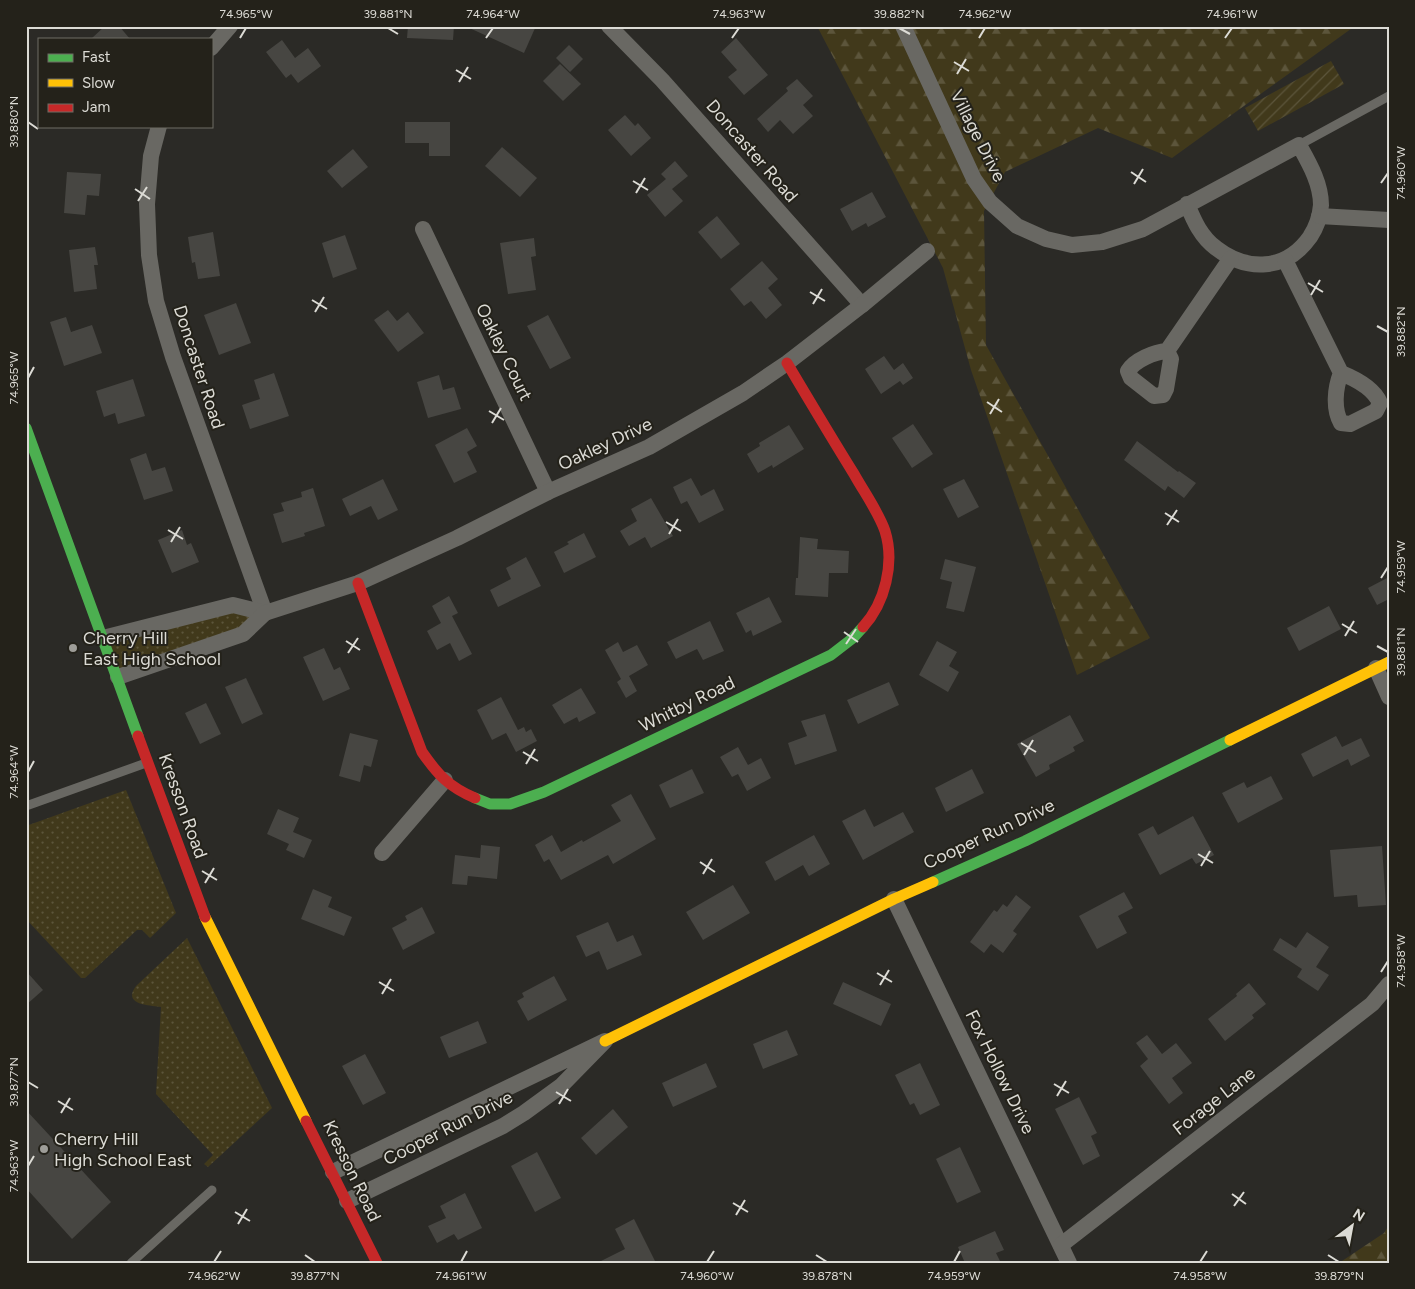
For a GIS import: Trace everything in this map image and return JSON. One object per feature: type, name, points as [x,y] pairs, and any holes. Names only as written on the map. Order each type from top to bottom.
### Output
[{"type":"street","points":[[212,47],[230,26]]},
{"type":"street","name":"Doncaster Road","points":[[609,26],[662,80],[862,305]]},
{"type":"street","name":"Village Drive","points":[[903,26],[974,179],[990,202],[1017,226],[1046,239],[1072,245],[1102,242],[1144,229],[1299,144]]},
{"type":"street","name":"Doncaster Road","points":[[158,128],[150,156],[146,204],[149,255],[156,300],[173,358],[265,613]]},
{"type":"street","points":[[1187,204],[1198,230],[1206,240],[1232,258],[1252,264],[1276,263],[1284,260],[1296,253],[1306,243],[1319,216],[1321,204],[1317,181],[1299,144]]},
{"type":"street","points":[[1319,216],[1389,220]]},
{"type":"street","name":"Oakley Court","points":[[423,229],[548,492]]},
{"type":"street","name":"Oakley Drive","points":[[265,613],[358,584],[457,538],[548,492],[650,447],[743,394],[862,305],[927,251]]},
{"type":"street","points":[[1167,351],[1232,258]]},
{"type":"street","points":[[1284,260],[1341,373]]},
{"type":"street","name":"Whitby Road","points":[[358,584],[422,752],[437,774],[460,792],[490,804],[510,804],[544,792],[831,654],[853,638],[872,617],[885,588],[889,555],[885,531],[870,502],[787,362]]},
{"type":"street","name":"Kresson Road","points":[[26,428],[202,911],[247,1006],[333,1172],[377,1263]]},
{"type":"street","points":[[103,638],[233,605],[265,613]]},
{"type":"street","points":[[118,677],[242,634],[265,613]]},
{"type":"street","points":[[1383,665],[1389,697]]},
{"type":"street","name":"Cooper Run Drive","points":[[333,1172],[894,899],[1025,841],[1383,665]]},
{"type":"street","points":[[382,854],[445,780]]},
{"type":"street","name":"Fox Hollow Drive","points":[[894,899],[1069,1263]]},
{"type":"street","name":"Forage Lane","points":[[1061,1246],[1372,1004],[1389,984]]},
{"type":"street","name":"Cooper Run Drive","points":[[347,1201],[503,1126],[524,1114],[561,1086],[606,1040]]},
{"type":"lane","points":[[1299,144],[1389,96]]},
{"type":"lane","points":[[26,806],[149,762]]},
{"type":"lane","points":[[131,1263],[212,1190]]},
{"type":"green space","points":[[817,26],[1355,26],[1172,158],[1098,128],[1005,172],[984,211],[986,345],[1150,638],[1077,675],[971,370],[943,268]]},
{"type":"green space","points":[[1331,61],[1344,84],[1258,131],[1245,108]]},
{"type":"green space","points":[[233,605],[265,613],[243,634],[118,677],[103,638]]},
{"type":"green space","points":[[126,790],[176,913],[150,938],[142,930],[137,930],[85,978],[81,978],[26,919],[26,826]]},
{"type":"green space","points":[[187,938],[272,1108],[208,1167],[204,1164],[213,1155],[156,1094],[161,1007],[139,1003],[132,997],[136,986]]},
{"type":"green space","points":[[1389,1225],[1389,1263],[1339,1263],[1384,1233]]},
{"type":"building","points":[[105,26],[119,26],[129,38],[92,38]]},
{"type":"building","points":[[408,26],[454,26],[453,40],[407,38]]},
{"type":"building","points":[[465,26],[536,26],[524,53]]},
{"type":"building","points":[[736,38],[768,75],[744,95],[728,77],[737,70],[721,52]]},
{"type":"building","points":[[282,40],[295,58],[308,48],[321,66],[298,83],[291,74],[286,78],[266,52]]},
{"type":"building","points":[[569,45],[583,59],[570,72],[556,58]]},
{"type":"building","points":[[560,64],[581,84],[563,101],[543,81]]},
{"type":"building","points":[[797,79],[813,96],[803,105],[813,116],[793,134],[780,120],[768,132],[757,119],[788,91],[786,88]]},
{"type":"building","points":[[625,115],[635,126],[638,123],[651,138],[631,156],[608,130]]},
{"type":"building","points":[[405,122],[450,122],[450,156],[429,156],[429,143],[405,143]]},
{"type":"building","points":[[502,147],[537,178],[520,197],[485,166]]},
{"type":"building","points":[[353,149],[368,167],[342,188],[327,171]]},
{"type":"building","points":[[675,161],[688,176],[672,189],[683,201],[665,217],[647,195],[666,179],[661,174]]},
{"type":"building","points":[[67,172],[101,174],[99,196],[87,195],[85,215],[64,213]]},
{"type":"building","points":[[872,192],[886,217],[868,227],[866,223],[852,231],[840,209]]},
{"type":"building","points":[[717,216],[740,244],[721,259],[698,232]]},
{"type":"building","points":[[213,232],[220,276],[198,279],[195,262],[192,263],[188,237]]},
{"type":"building","points":[[345,235],[357,269],[333,278],[322,243]]},
{"type":"building","points":[[534,238],[536,256],[531,257],[536,290],[508,294],[500,243]]},
{"type":"building","points":[[95,247],[98,265],[94,265],[97,289],[74,292],[69,250]]},
{"type":"building","points":[[762,261],[778,279],[768,288],[782,305],[766,319],[751,301],[744,306],[730,289]]},
{"type":"building","points":[[236,303],[251,343],[219,355],[204,315]]},
{"type":"building","points":[[388,310],[397,321],[408,312],[424,333],[398,352],[374,320]]},
{"type":"building","points":[[548,315],[571,358],[550,369],[527,326]]},
{"type":"building","points":[[66,317],[71,332],[92,325],[102,353],[64,366],[50,322]]},
{"type":"building","points":[[884,356],[894,370],[903,363],[913,378],[903,385],[900,381],[881,394],[865,369]]},
{"type":"building","points":[[274,373],[289,416],[250,429],[242,405],[260,399],[254,380]]},
{"type":"building","points":[[439,375],[443,390],[454,387],[461,409],[428,418],[417,382]]},
{"type":"building","points":[[133,379],[145,416],[118,424],[115,413],[104,417],[96,391]]},
{"type":"building","points":[[913,424],[933,454],[912,468],[892,438]]},
{"type":"building","points":[[789,425],[804,449],[773,468],[772,465],[758,473],[747,454],[760,446],[759,443]]},
{"type":"building","points":[[467,428],[477,446],[467,452],[477,472],[454,483],[435,445]]},
{"type":"building","points":[[1137,441],[1196,483],[1184,498],[1168,486],[1165,491],[1124,460]]},
{"type":"building","points":[[146,453],[152,471],[165,467],[173,491],[144,500],[130,459]]},
{"type":"building","points":[[691,478],[701,496],[714,489],[724,510],[699,523],[687,501],[681,504],[673,487]]},
{"type":"building","points":[[383,479],[398,510],[378,520],[371,506],[350,516],[342,499]]},
{"type":"building","points":[[964,479],[979,507],[958,518],[943,489]]},
{"type":"building","points":[[313,488],[325,526],[304,533],[305,536],[282,543],[273,514],[284,511],[281,503],[302,497],[301,492]]},
{"type":"building","points":[[651,498],[673,536],[651,548],[645,537],[629,546],[620,531],[637,521],[631,509]]},
{"type":"building","points":[[182,530],[187,545],[191,543],[199,562],[172,573],[158,540]]},
{"type":"building","points":[[584,533],[596,557],[564,573],[554,552]]},
{"type":"building","points":[[800,537],[818,539],[817,549],[849,551],[848,573],[829,573],[828,597],[795,595],[796,578],[798,578]]},
{"type":"building","points":[[526,557],[541,586],[498,607],[490,590],[511,579],[506,568]]},
{"type":"building","points":[[945,559],[976,567],[964,612],[946,608],[952,582],[940,579]]},
{"type":"building","points":[[1389,577],[1389,599],[1377,605],[1368,588]]},
{"type":"building","points":[[449,596],[458,613],[452,616],[472,654],[459,661],[450,643],[437,650],[427,631],[441,623],[432,606]]},
{"type":"building","points":[[769,597],[782,622],[753,636],[751,630],[746,633],[736,613]]},
{"type":"building","points":[[1329,606],[1341,629],[1299,651],[1287,628]]},
{"type":"building","points":[[710,621],[724,651],[703,660],[697,649],[676,659],[667,642]]},
{"type":"building","points":[[937,641],[957,652],[949,666],[959,672],[948,692],[919,675]]},
{"type":"building","points":[[618,642],[623,652],[637,645],[648,665],[629,676],[637,691],[626,698],[617,682],[621,679],[605,650]]},
{"type":"building","points":[[324,648],[334,670],[340,667],[350,689],[323,701],[303,657]]},
{"type":"building","points":[[246,678],[263,714],[242,724],[225,687]]},
{"type":"building","points":[[889,682],[899,705],[858,724],[847,700]]},
{"type":"building","points":[[581,688],[596,713],[579,722],[577,717],[564,724],[552,705]]},
{"type":"building","points":[[501,697],[518,730],[524,727],[526,732],[531,729],[537,741],[516,752],[506,733],[492,740],[477,710]]},
{"type":"building","points":[[206,703],[221,734],[200,744],[185,713]]},
{"type":"building","points":[[825,714],[837,751],[795,765],[788,743],[807,736],[801,721]]},
{"type":"building","points":[[1070,715],[1084,741],[1073,747],[1075,751],[1049,765],[1050,769],[1036,777],[1017,744]]},
{"type":"building","points":[[350,733],[378,740],[371,767],[364,765],[360,782],[339,776]]},
{"type":"building","points":[[1336,736],[1342,747],[1361,738],[1370,756],[1351,766],[1348,759],[1313,777],[1301,754]]},
{"type":"building","points":[[738,747],[748,765],[761,758],[771,778],[747,791],[738,774],[732,777],[720,757]]},
{"type":"building","points":[[692,769],[704,793],[670,808],[659,785]]},
{"type":"building","points":[[972,769],[984,793],[946,812],[935,788]]},
{"type":"building","points":[[1271,776],[1283,799],[1238,823],[1222,793],[1244,782],[1247,788]]},
{"type":"building","points":[[631,794],[656,839],[613,864],[608,855],[561,880],[549,859],[544,862],[535,845],[552,835],[561,852],[582,840],[583,842],[621,821],[611,805]]},
{"type":"building","points":[[278,809],[299,818],[293,832],[312,840],[304,858],[286,850],[289,844],[267,834]]},
{"type":"building","points":[[865,809],[874,827],[903,812],[914,832],[863,860],[842,821]]},
{"type":"building","points":[[1193,816],[1214,855],[1196,864],[1192,858],[1160,875],[1138,834],[1153,826],[1158,835]]},
{"type":"building","points":[[814,835],[830,864],[809,876],[803,865],[775,881],[765,862]]},
{"type":"building","points":[[481,845],[500,847],[497,879],[468,876],[467,885],[452,884],[455,855],[480,858]]},
{"type":"building","points":[[1382,846],[1386,905],[1358,907],[1357,895],[1334,897],[1330,850]]},
{"type":"building","points":[[733,885],[750,913],[703,940],[686,912]]},
{"type":"building","points":[[313,889],[332,897],[328,907],[352,917],[344,936],[301,919]]},
{"type":"building","points":[[1124,892],[1133,908],[1118,916],[1127,933],[1097,949],[1079,916]]},
{"type":"building","points":[[1016,895],[1031,907],[1013,931],[1017,934],[1003,953],[991,944],[984,953],[970,942],[994,910],[997,912],[1003,904],[1007,907]]},
{"type":"building","points":[[422,907],[435,933],[403,950],[392,928],[407,920],[405,916]]},
{"type":"building","points":[[608,922],[617,942],[633,935],[642,955],[607,970],[599,951],[586,957],[576,936]]},
{"type":"building","points":[[1307,932],[1329,947],[1316,967],[1329,975],[1318,991],[1297,977],[1302,969],[1273,950],[1280,938],[1296,948]]},
{"type":"building","points":[[26,971],[43,990],[26,1005]]},
{"type":"building","points":[[554,976],[567,1000],[528,1021],[517,1001],[524,997],[522,993]]},
{"type":"building","points":[[843,982],[891,1004],[881,1026],[833,1004]]},
{"type":"building","points":[[1249,983],[1266,1004],[1252,1015],[1254,1018],[1225,1041],[1208,1019],[1237,996],[1236,994]]},
{"type":"building","points":[[478,1021],[487,1043],[449,1058],[440,1037]]},
{"type":"building","points":[[787,1030],[798,1055],[763,1069],[753,1044]]},
{"type":"building","points":[[1147,1035],[1162,1054],[1176,1043],[1192,1063],[1172,1078],[1183,1093],[1169,1104],[1140,1066],[1148,1059],[1136,1043]]},
{"type":"building","points":[[365,1054],[386,1093],[363,1105],[342,1066]]},
{"type":"building","points":[[706,1063],[717,1087],[673,1107],[662,1083]]},
{"type":"building","points":[[920,1063],[940,1105],[920,1115],[914,1103],[910,1105],[895,1075]]},
{"type":"building","points":[[1079,1097],[1097,1133],[1091,1136],[1100,1156],[1083,1165],[1055,1109]]},
{"type":"building","points":[[613,1109],[628,1127],[596,1155],[581,1138]]},
{"type":"building","name":"Cherry Hill High School East","points":[[26,1110],[111,1202],[72,1239],[26,1188]]},
{"type":"building","points":[[960,1147],[981,1192],[957,1203],[936,1159]]},
{"type":"building","points":[[537,1152],[561,1198],[535,1212],[511,1166]]},
{"type":"building","points":[[465,1193],[482,1228],[458,1240],[454,1234],[437,1243],[428,1226],[446,1218],[440,1206]]},
{"type":"building","points":[[634,1219],[656,1263],[597,1263],[625,1249],[615,1229]]},
{"type":"building","points":[[995,1231],[1004,1250],[996,1253],[1001,1263],[965,1263],[958,1247]]},
{"type":"traffic: fast","points":[[26,428],[138,736]]},
{"type":"traffic: fast","points":[[475,798],[490,804],[510,804],[544,792],[831,655],[853,638],[863,627]]},
{"type":"traffic: fast","points":[[933,882],[1025,841],[1230,740]]},
{"type":"traffic: slow","points":[[1230,740],[1389,662]]},
{"type":"traffic: slow","points":[[605,1041],[894,899],[933,882]]},
{"type":"traffic: slow","points":[[205,917],[306,1121]]},
{"type":"traffic: jam","points":[[787,363],[871,502],[885,531],[889,556],[886,582],[877,606],[863,627]]},
{"type":"traffic: jam","points":[[358,583],[422,752],[433,767],[451,785],[475,798]]},
{"type":"traffic: jam","points":[[138,736],[205,917]]},
{"type":"traffic: jam","points":[[306,1121],[377,1263]]},
{"type":"place","name":"Cherry Hill East High School","points":[[73,648]]},
{"type":"place","name":"Cherry Hill High School East","points":[[44,1149]]}]
